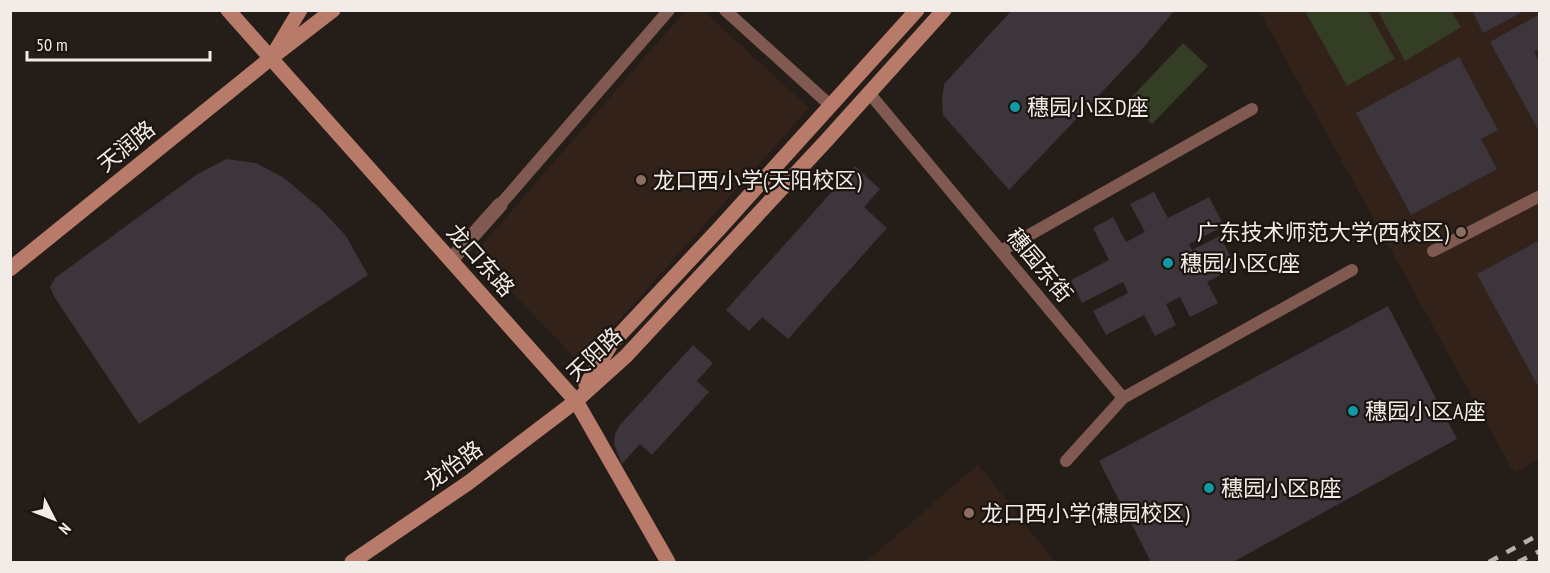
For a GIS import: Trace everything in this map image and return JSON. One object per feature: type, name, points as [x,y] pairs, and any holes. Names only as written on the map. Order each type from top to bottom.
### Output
[{"type":"street","name":"龙口东路","points":[[228,10],[576,400],[668,562]]},
{"type":"street","name":"天润路","points":[[271,58],[300,10]]},
{"type":"street","name":"天润路","points":[[10,269],[333,10]]},
{"type":"street","name":"天阳路","points":[[576,400],[611,344],[917,10]]},
{"type":"street","name":"天阳路","points":[[576,400],[626,356],[870,94],[944,10]]},
{"type":"street","points":[[451,260],[500,205]]},
{"type":"street","name":"龙怡路","points":[[352,562],[468,483],[576,400]]},
{"type":"lane","points":[[500,205],[669,10]]},
{"type":"lane","points":[[725,10],[831,106]]},
{"type":"lane","name":"穗园东街","points":[[870,94],[1123,398]]},
{"type":"lane","points":[[1000,251],[1252,109]]},
{"type":"lane","points":[[1433,251],[1539,196]]},
{"type":"lane","points":[[1066,461],[1123,398],[1352,270]]},
{"type":"shaded area","name":"龙口西小学(天阳校区)","points":[[685,11],[704,11],[809,108],[580,364],[475,253]]},
{"type":"shaded area","name":"广东技术师范大学(西校区)","points":[[1259,11],[1539,11],[1539,459],[1514,473]]},
{"type":"shaded area","name":"龙口西小学(穗园校区)","points":[[978,464],[1055,562],[866,562]]},
{"type":"green space","points":[[1305,11],[1368,11],[1395,59],[1347,86]]},
{"type":"green space","points":[[1378,11],[1451,11],[1461,27],[1405,61]]},
{"type":"green space","points":[[1183,43],[1208,66],[1152,124],[1127,102]]},
{"type":"building","name":"穗园小区D座","points":[[1012,10],[1175,10],[1138,54],[1009,190],[943,115],[942,99],[944,84]]},
{"type":"building","points":[[1472,10],[1526,10],[1483,33]]},
{"type":"building","points":[[1540,14],[1540,49],[1534,52],[1540,63],[1540,133],[1490,42]]},
{"type":"building","points":[[1459,57],[1498,130],[1481,139],[1497,169],[1411,215],[1356,113]]},
{"type":"building","points":[[226,159],[256,163],[284,178],[321,209],[346,236],[368,275],[139,424],[50,287],[55,278],[196,175]]},
{"type":"building","points":[[855,166],[880,189],[864,207],[887,228],[788,339],[762,317],[749,331],[726,310]]},
{"type":"building","name":"穗园小区C座","points":[[1154,192],[1168,218],[1209,197],[1224,226],[1189,244],[1192,250],[1220,236],[1236,267],[1207,282],[1218,303],[1190,317],[1180,297],[1166,304],[1176,325],[1155,336],[1144,315],[1106,335],[1093,311],[1128,293],[1123,282],[1082,303],[1071,280],[1109,260],[1093,228],[1113,217],[1126,242],[1145,232],[1130,204]]},
{"type":"building","points":[[1540,240],[1540,390],[1477,274]]},
{"type":"building","points":[[1388,306],[1457,439],[1233,562],[1151,562],[1099,461]]},
{"type":"building","points":[[693,345],[713,363],[697,381],[709,392],[652,455],[640,444],[622,464],[614,444],[615,434],[620,425]]},
{"type":"railway","points":[[1489,562],[1540,534]]},
{"type":"railway","points":[[1518,562],[1540,551]]},
{"type":"place","name":"穗园小区D座","points":[[1015,107]]},
{"type":"place","name":"龙口西小学(天阳校区)","points":[[641,180]]},
{"type":"place","name":"广东技术师范大学(西校区)","points":[[1461,232]]},
{"type":"place","name":"穗园小区C座","points":[[1168,263]]},
{"type":"place","name":"穗园小区A座","points":[[1353,411]]},
{"type":"place","name":"穗园小区B座","points":[[1209,488]]},
{"type":"place","name":"龙口西小学(穗园校区)","points":[[969,513]]}]
